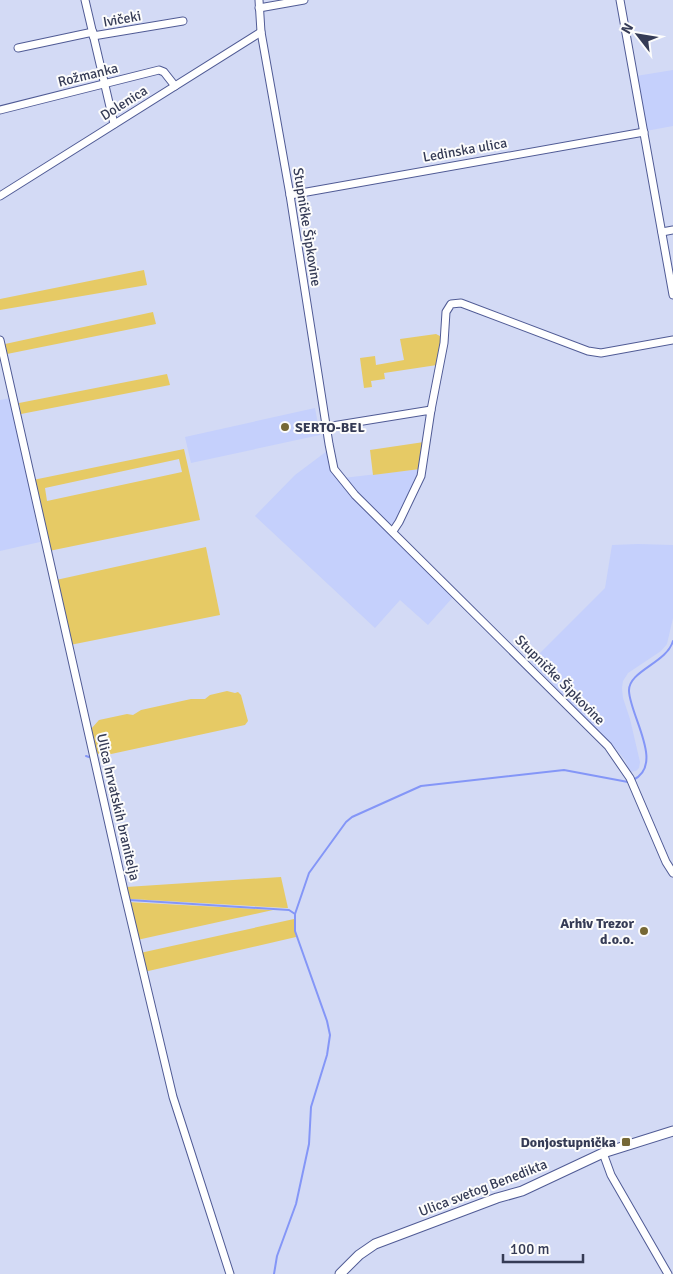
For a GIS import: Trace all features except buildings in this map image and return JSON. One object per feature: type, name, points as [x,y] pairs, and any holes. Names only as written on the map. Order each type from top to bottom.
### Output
[{"type":"main road","name":"Ulica svetog Benedikta","points":[[340,1274],[359,1255],[375,1244],[497,1198],[522,1191],[602,1153],[673,1131]]},
{"type":"street","name":"Ivičeki","points":[[85,0],[114,124]]},
{"type":"street","points":[[259,4],[304,0]]},
{"type":"street","points":[[620,0],[673,295]]},
{"type":"street","name":"Stupničke Šipkovine","points":[[259,4],[260,32],[290,195],[332,463],[337,473],[355,495],[608,746],[631,780],[666,862],[673,873]]},
{"type":"street","name":"Ivičeki","points":[[18,48],[93,34],[183,21]]},
{"type":"street","name":"Dolenica","points":[[0,196],[260,32]]},
{"type":"street","name":"Rožmanka","points":[[0,110],[159,70],[164,72],[175,86]]},
{"type":"street","name":"Ledinska ulica","points":[[290,195],[644,132]]},
{"type":"street","points":[[662,232],[673,230]]},
{"type":"street","points":[[393,531],[421,476],[444,343],[448,306],[453,303],[461,303],[588,351],[601,353],[673,340]]},
{"type":"street","name":"Ulica hrvatskih branitelja","points":[[0,340],[122,882],[173,1097],[230,1274]]},
{"type":"street","points":[[326,427],[431,410]]},
{"type":"street","points":[[602,1153],[611,1175],[668,1274]]},
{"type":"shaded area","points":[[673,70],[673,126],[646,131],[636,76]]},
{"type":"shaded area","points":[[144,270],[147,285],[0,310],[0,299]]},
{"type":"shaded area","points":[[153,312],[156,324],[7,354],[5,344]]},
{"type":"shaded area","points":[[436,334],[442,337],[437,365],[384,373],[385,379],[371,381],[372,387],[364,388],[360,358],[375,356],[376,365],[404,360],[400,339]]},
{"type":"shaded area","points":[[167,374],[170,385],[21,414],[19,403]]},
{"type":"shaded area","points":[[11,398],[40,542],[0,551],[0,400]]},
{"type":"shaded area","points":[[315,408],[320,435],[191,463],[185,437]]},
{"type":"shaded area","points":[[424,442],[420,469],[373,475],[370,450]]},
{"type":"shaded area","points":[[184,449],[200,520],[49,551],[33,480]],"holes":[[[179,459],[182,472],[47,501],[45,488]]]},
{"type":"shaded area","points":[[327,451],[330,469],[347,490],[454,596],[428,625],[400,600],[375,628],[255,516],[295,475]]},
{"type":"shaded area","points":[[420,469],[416,482],[396,522],[392,524],[388,523],[343,478]]},
{"type":"shaded area","points":[[612,545],[673,545],[673,618],[667,644],[661,651],[628,673],[623,681],[623,698],[640,762],[639,768],[636,771],[630,772],[625,760],[616,749],[531,662],[605,588]]},
{"type":"shaded area","points":[[206,547],[220,615],[70,645],[56,580]]},
{"type":"shaded area","points":[[227,691],[238,692],[241,695],[248,721],[245,725],[102,756],[96,751],[91,729],[99,720],[127,714],[133,715],[141,710],[191,699],[205,699],[210,695]]},
{"type":"shaded area","points":[[281,877],[288,908],[131,899],[126,887]]},
{"type":"shaded area","points":[[128,902],[273,910],[137,940]]},
{"type":"shaded area","points":[[294,919],[296,937],[144,972],[140,953]]},
{"type":"waterway","points":[[633,780],[642,773],[646,763],[646,752],[631,701],[630,684],[641,672],[663,655],[673,641]]},
{"type":"waterway","points":[[274,1274],[277,1256],[296,1204],[309,1144],[311,1107],[327,1055],[330,1035],[327,1021],[295,931],[295,914],[309,873],[346,822],[352,817],[421,786],[564,770],[628,782]]},
{"type":"waterway","points":[[129,900],[289,910],[295,914]]},
{"type":"place","name":"SERTO-BEL","points":[[285,427]]},
{"type":"place","name":"Arhiv Trezor d.o.o.","points":[[644,931]]},
{"type":"place","name":"Donjostupnička","points":[[626,1142]]}]
